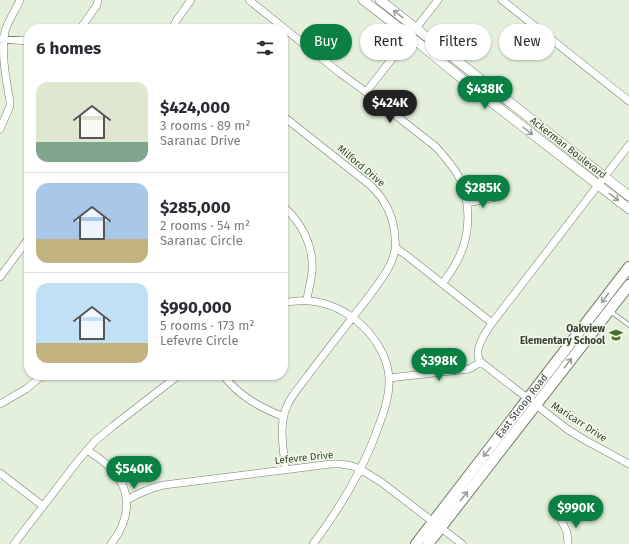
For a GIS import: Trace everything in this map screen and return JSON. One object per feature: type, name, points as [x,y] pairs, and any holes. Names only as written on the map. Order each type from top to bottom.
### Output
[{"type":"main road","name":"East Stroop Road","points":[[416,544],[437,524],[531,402],[629,268]]},
{"type":"main road","name":"East Stroop Road","points":[[531,402],[629,285]]},
{"type":"main road","name":"East Stroop Road","points":[[428,544],[437,524]]},
{"type":"street","points":[[0,129],[10,106],[2,57],[2,39],[6,27],[20,0]]},
{"type":"street","points":[[84,24],[97,5],[98,0]]},
{"type":"street","points":[[174,24],[191,0]]},
{"type":"street","points":[[249,0],[279,24]]},
{"type":"street","name":"Ackerman Boulevard","points":[[363,0],[400,24]]},
{"type":"street","name":"Ackerman Boulevard","points":[[380,0],[405,24]]},
{"type":"street","points":[[417,27],[438,0]]},
{"type":"street","points":[[502,0],[629,101]]},
{"type":"street","points":[[288,31],[436,147],[452,166],[464,190],[467,203],[467,229],[465,242],[456,264],[442,284]]},
{"type":"street","name":"Ackerman Boulevard","points":[[417,35],[629,196]]},
{"type":"street","name":"Ackerman Boulevard","points":[[417,36],[472,87],[629,209]]},
{"type":"street","points":[[2,39],[24,41]]},
{"type":"street","points":[[366,92],[391,60]]},
{"type":"street","name":"Milford Drive","points":[[288,120],[370,185],[380,195],[393,222],[396,248]]},
{"type":"street","points":[[389,378],[469,369],[480,362],[478,350],[492,323],[629,146]]},
{"type":"street","points":[[467,203],[496,197]]},
{"type":"street","points":[[288,210],[298,222],[308,242],[312,264],[312,274],[307,300]]},
{"type":"street","points":[[0,277],[24,245]]},
{"type":"street","points":[[285,469],[282,427],[291,398],[380,282],[390,266],[396,248],[492,323]]},
{"type":"street","points":[[288,302],[307,300],[328,304],[353,317],[365,327],[378,344],[383,354],[389,378],[384,413],[368,453],[339,507],[313,544]]},
{"type":"street","name":"Maricarr Drive","points":[[480,362],[566,429],[629,464]]},
{"type":"street","points":[[0,404],[12,398],[36,380]]},
{"type":"street","points":[[14,544],[95,441],[112,426],[172,380]]},
{"type":"street","points":[[228,380],[244,396],[255,404],[284,417]]},
{"type":"street","points":[[87,450],[106,464],[117,475],[126,495],[126,515],[124,524],[111,544]]},
{"type":"street","name":"Lefevre Drive","points":[[127,500],[142,491],[164,485],[285,469],[341,464],[360,469],[381,482],[462,544]]},
{"type":"street","points":[[0,473],[43,506]]},
{"type":"street","points":[[561,520],[567,532],[568,544]]},
{"type":"lane","points":[[609,310],[629,325]]},
{"type":"place","name":"Oakview Elementary School","points":[[616,335]]}]
